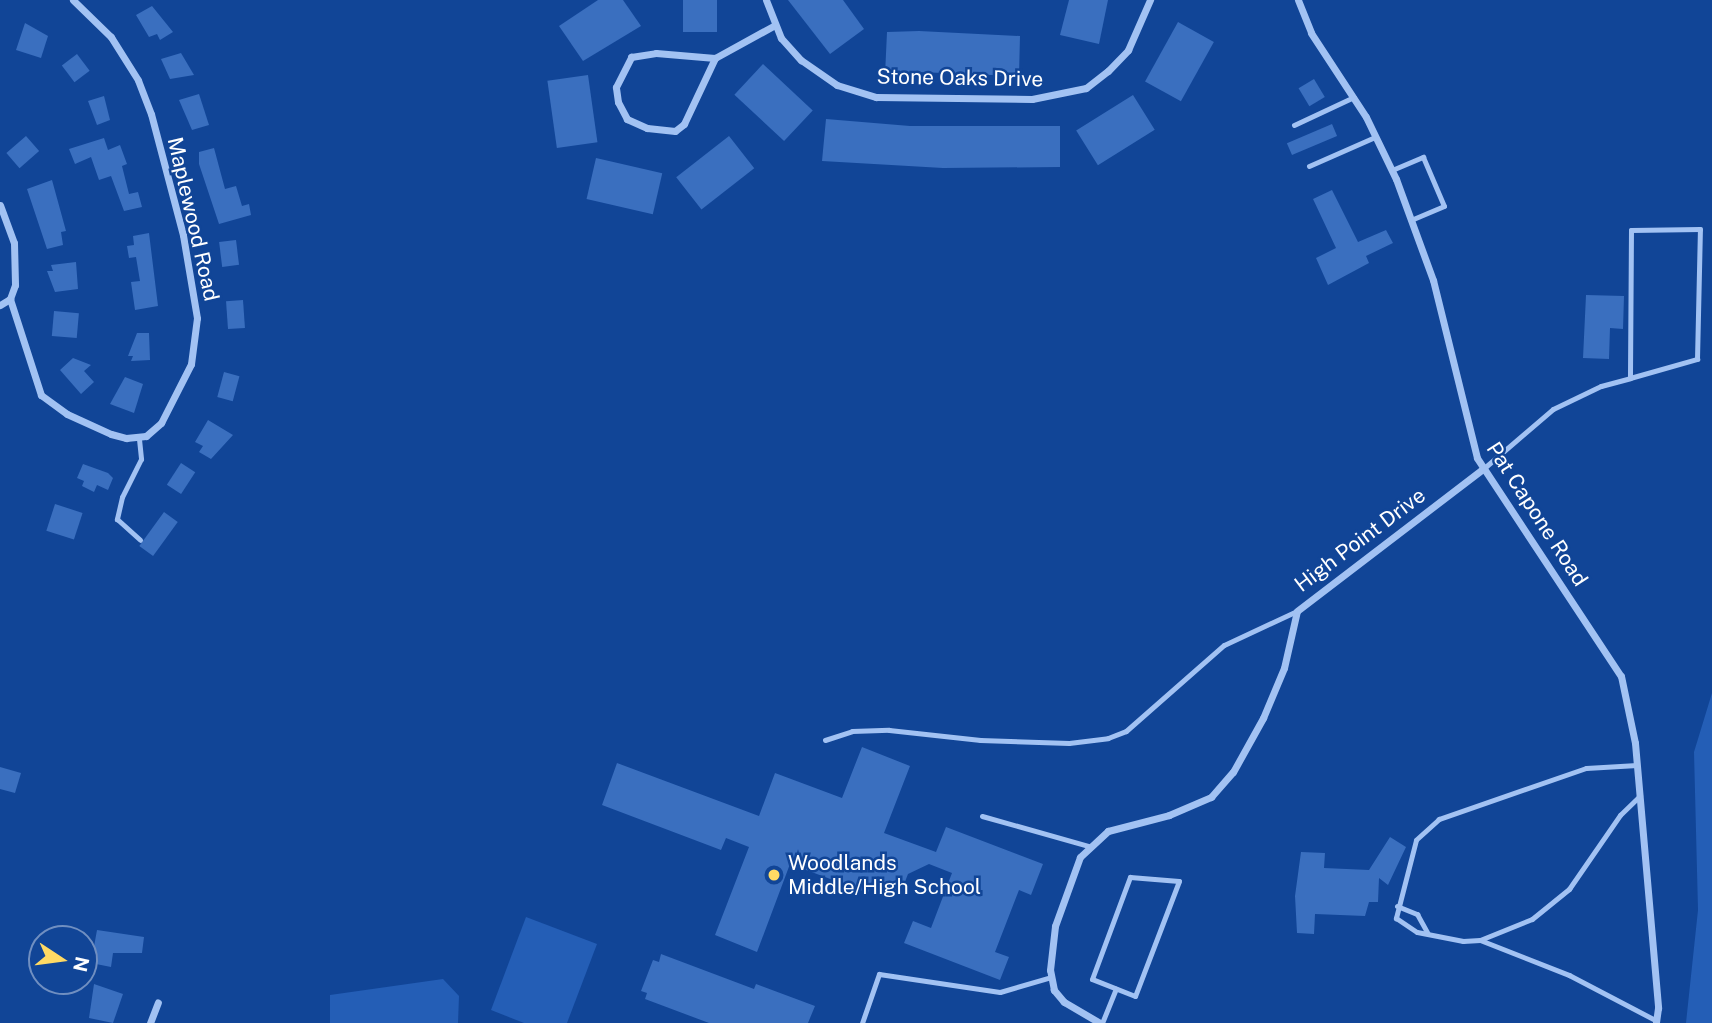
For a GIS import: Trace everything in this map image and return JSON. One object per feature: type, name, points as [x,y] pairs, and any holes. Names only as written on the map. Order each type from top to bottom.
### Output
[{"type":"street","name":"Maplewood Road","points":[[73,0],[111,37],[138,80],[151,114],[183,235],[197,318],[191,363],[176,398],[161,423],[139,439]]},
{"type":"street","name":"Stone Oaks Drive","points":[[766,0],[775,25],[801,61],[837,85],[876,97],[1032,99],[1086,88],[1108,71],[1133,41],[1150,0]]},
{"type":"street","name":"Pat Capone Road","points":[[1298,0],[1311,33],[1354,97],[1392,170],[1433,279],[1467,432],[1483,468],[1621,676],[1637,765],[1656,1022]]},
{"type":"street","points":[[715,58],[684,124],[675,131],[647,128],[627,118],[618,102],[616,87],[631,57],[656,53],[715,58],[775,25]]},
{"type":"street","points":[[0,205],[14,243],[15,285],[10,299],[41,395],[67,414],[111,434],[139,439]]},
{"type":"street","points":[[0,305],[10,299]]},
{"type":"street","name":"High Point Drive","points":[[1089,845],[1108,831],[1170,815],[1211,797],[1233,772],[1263,718],[1284,668],[1297,611],[1483,468]]},
{"type":"street","points":[[1089,845],[1080,857],[1055,926],[1049,954],[1051,977],[1064,1002],[1101,1023]]},
{"type":"street","points":[[150,1023],[158,1002]]},
{"type":"lane","points":[[1294,124],[1354,97]]},
{"type":"lane","points":[[1309,166],[1375,136]]},
{"type":"lane","points":[[1392,170],[1423,157],[1444,206],[1411,220]]},
{"type":"lane","points":[[1483,468],[1553,410],[1630,378],[1697,359],[1700,229],[1630,230],[1630,378]]},
{"type":"lane","points":[[139,439],[141,459],[122,498],[117,519],[140,540]]},
{"type":"lane","points":[[825,740],[852,730],[889,730],[993,740],[1069,743],[1108,738],[1126,732],[1224,645],[1297,611]]},
{"type":"lane","points":[[1637,765],[1586,768],[1439,819],[1416,840],[1396,906],[1396,918],[1402,924],[1427,932],[1480,940],[1569,975],[1656,1022]]},
{"type":"lane","points":[[1480,940],[1532,919],[1555,903],[1596,853],[1620,815],[1640,796]]},
{"type":"lane","points":[[982,816],[1089,845]]},
{"type":"lane","points":[[1130,877],[1179,881],[1135,996],[1116,989],[1092,979],[1130,877]]},
{"type":"lane","points":[[1396,906],[1417,914],[1427,932]]},
{"type":"lane","points":[[862,1023],[879,974],[1000,992],[1051,977]]},
{"type":"lane","points":[[1101,1023],[1116,989]]},
{"type":"shaded area","points":[[1712,693],[1712,1023],[1686,1023],[1698,910],[1694,752]]},
{"type":"shaded area","points":[[526,917],[597,944],[567,1023],[524,1023],[491,1010]]},
{"type":"shaded area","points":[[443,979],[459,996],[458,1023],[330,1023],[330,995]]},
{"type":"building","points":[[598,0],[623,0],[641,26],[583,61],[559,26]]},
{"type":"building","points":[[683,0],[717,0],[717,32],[683,32]]},
{"type":"building","points":[[788,0],[843,0],[864,29],[830,54]]},
{"type":"building","points":[[1069,0],[1108,0],[1099,44],[1060,35]]},
{"type":"building","points":[[152,6],[173,32],[160,40],[157,34],[149,37],[136,15]]},
{"type":"building","points":[[1178,22],[1214,42],[1181,101],[1145,81]]},
{"type":"building","points":[[25,23],[48,36],[41,58],[16,50]]},
{"type":"building","points":[[887,32],[1020,36],[1019,76],[918,72],[885,75]]},
{"type":"building","points":[[181,53],[194,75],[170,79],[161,59]]},
{"type":"building","points":[[77,54],[90,71],[74,82],[62,65]]},
{"type":"building","points":[[763,64],[813,110],[784,141],[734,95]]},
{"type":"building","points":[[588,75],[597,142],[557,148],[547,81]]},
{"type":"building","points":[[1314,79],[1325,97],[1309,106],[1299,88]]},
{"type":"building","points":[[199,94],[209,125],[192,130],[179,100]]},
{"type":"building","points":[[1133,95],[1155,130],[1098,165],[1076,131]]},
{"type":"building","points":[[104,96],[110,120],[97,125],[88,101]]},
{"type":"building","points":[[826,119],[910,126],[1060,126],[1060,167],[943,168],[822,161]]},
{"type":"building","points":[[1332,124],[1337,136],[1292,155],[1287,143]]},
{"type":"building","points":[[26,136],[39,151],[19,168],[6,153]]},
{"type":"building","points":[[729,136],[754,168],[701,210],[676,177]]},
{"type":"building","points":[[104,138],[108,150],[120,145],[127,164],[122,166],[129,194],[138,192],[142,207],[124,211],[111,176],[99,180],[91,157],[75,164],[69,149]]},
{"type":"building","points":[[214,148],[225,189],[236,186],[242,206],[249,204],[251,215],[219,224],[199,164],[199,152]]},
{"type":"building","points":[[596,158],[662,173],[653,214],[587,199]]},
{"type":"building","points":[[52,180],[66,231],[61,232],[63,245],[47,249],[27,189]]},
{"type":"building","points":[[1332,190],[1358,242],[1386,230],[1393,243],[1366,256],[1369,263],[1328,285],[1316,258],[1336,248],[1313,199]]},
{"type":"building","points":[[149,233],[158,306],[135,310],[131,282],[140,281],[136,257],[129,258],[127,246],[134,245],[133,236]]},
{"type":"building","points":[[236,240],[239,265],[222,267],[219,242]]},
{"type":"building","points":[[76,262],[78,289],[55,292],[47,271],[53,271],[51,265]]},
{"type":"building","points":[[1586,295],[1624,296],[1623,329],[1610,328],[1609,359],[1583,358]]},
{"type":"building","points":[[243,300],[245,328],[228,329],[226,301]]},
{"type":"building","points":[[54,311],[79,313],[77,338],[52,336]]},
{"type":"building","points":[[137,333],[149,333],[150,360],[131,361],[133,356],[128,356]]},
{"type":"building","points":[[73,358],[91,365],[84,371],[94,382],[81,394],[60,370]]},
{"type":"building","points":[[224,372],[239,376],[233,401],[217,397]]},
{"type":"building","points":[[125,377],[143,384],[134,413],[110,404]]},
{"type":"building","points":[[208,420],[233,435],[211,459],[199,452],[203,446],[195,442]]},
{"type":"building","points":[[181,463],[195,472],[181,494],[167,485]]},
{"type":"building","points":[[83,464],[108,473],[113,478],[108,490],[97,485],[94,492],[82,486],[84,481],[77,478]]},
{"type":"building","points":[[55,504],[83,513],[74,540],[46,531]]},
{"type":"building","points":[[164,512],[178,522],[153,556],[139,546]]},
{"type":"building","points":[[862,747],[910,766],[884,833],[936,852],[946,827],[1043,864],[1031,895],[1019,890],[995,952],[1009,957],[1000,980],[904,943],[913,921],[931,928],[952,873],[929,864],[908,874],[901,892],[872,881],[868,893],[790,864],[757,952],[715,935],[749,847],[726,838],[721,850],[602,805],[617,763],[759,816],[775,773],[842,798]]},
{"type":"building","points":[[0,767],[21,773],[15,793],[0,789]]},
{"type":"building","points":[[1390,837],[1406,847],[1388,885],[1379,878],[1378,902],[1369,902],[1365,916],[1315,914],[1314,934],[1297,933],[1295,896],[1301,852],[1325,853],[1324,868],[1369,870]]},
{"type":"building","points":[[98,930],[144,937],[142,953],[113,953],[111,967],[98,964]]},
{"type":"building","points":[[661,954],[754,989],[756,984],[815,1006],[808,1023],[709,1023],[645,999],[647,993],[641,991],[653,960],[659,962]]},
{"type":"building","points":[[98,985],[123,994],[113,1023],[89,1018],[92,995],[98,995]]},
{"type":"place","name":"Woodlands Middle/High School","points":[[774,875]]}]
